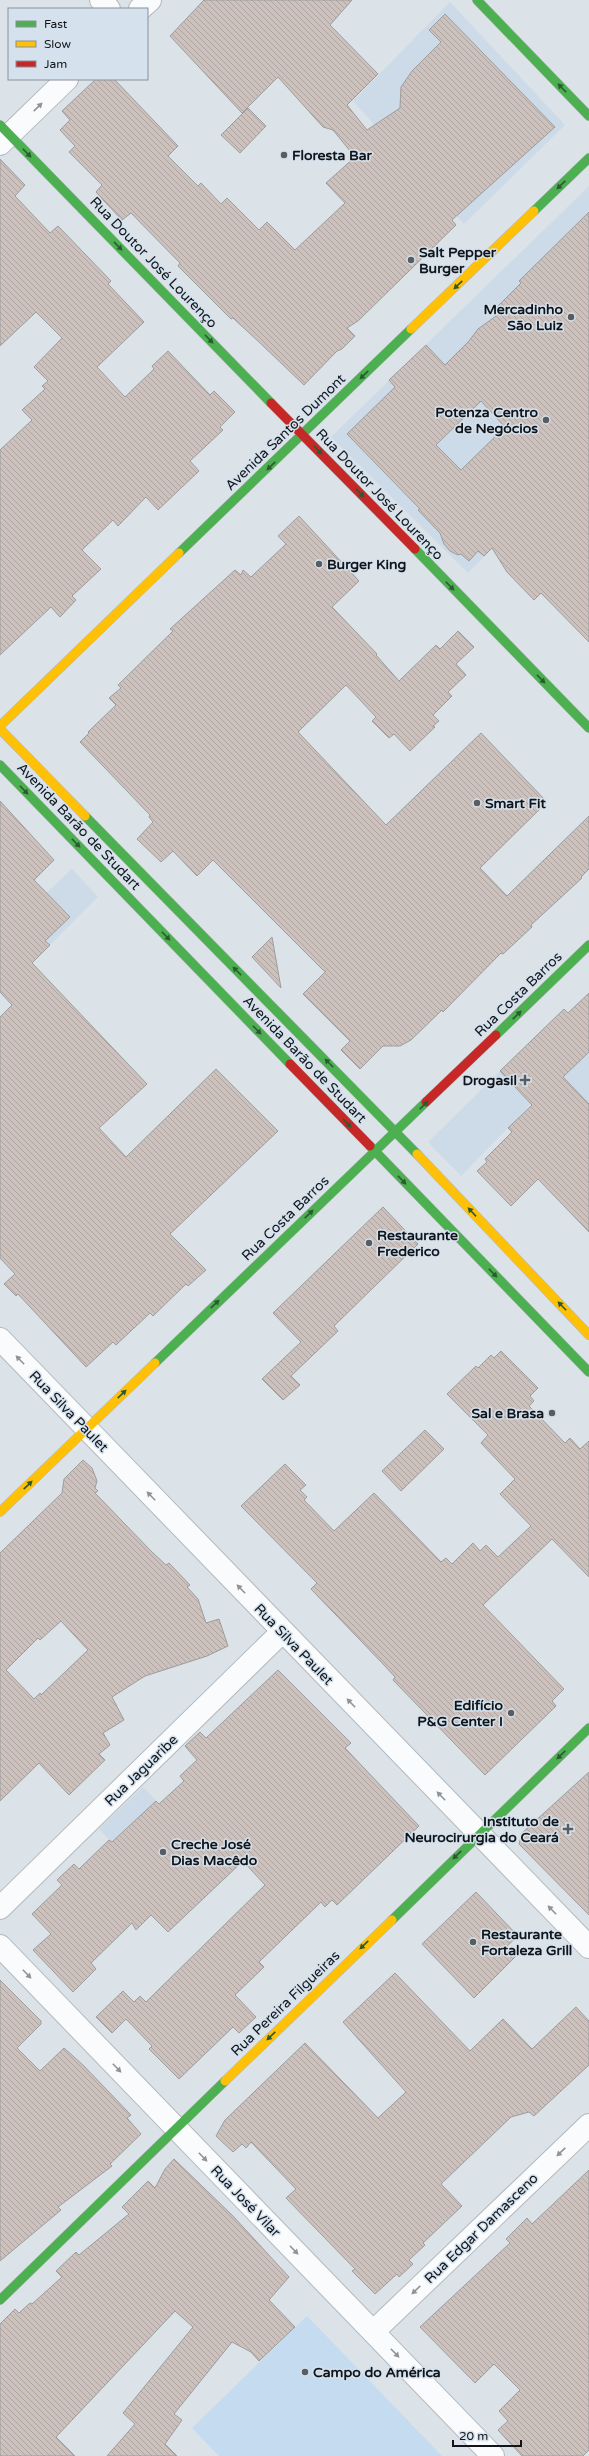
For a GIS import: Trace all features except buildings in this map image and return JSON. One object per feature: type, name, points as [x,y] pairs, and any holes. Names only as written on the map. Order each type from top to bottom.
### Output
[{"type":"main road","points":[[477,0],[589,116]]},
{"type":"main road","name":"Rua Doutor José Lourenço","points":[[3,135],[303,435],[589,728]]},
{"type":"main road","name":"Avenida Santos Dumont","points":[[0,727],[589,158]]},
{"type":"main road","name":"Avenida Barão de Studart","points":[[0,727],[396,1132],[589,1335]]},
{"type":"main road","name":"Avenida Barão de Studart","points":[[0,765],[589,1372]]},
{"type":"main road","name":"Rua Costa Barros","points":[[0,1512],[589,945]]},
{"type":"main road","name":"Rua Pereira Filgueiras","points":[[0,2300],[478,1834],[589,1728]]},
{"type":"street","points":[[100,0],[108,8]]},
{"type":"street","points":[[141,8],[150,0]]},
{"type":"street","points":[[3,135],[66,80]]},
{"type":"street","name":"Rua Silva Paulet","points":[[0,1339],[282,1632],[589,1947]]},
{"type":"street","name":"Rua Jaguaribe","points":[[0,1908],[282,1632]]},
{"type":"street","name":"Rua José Vilar","points":[[0,1946],[176,2129],[374,2331],[493,2456]]},
{"type":"street","name":"Rua Edgar Damasceno","points":[[374,2331],[589,2125]]},
{"type":"shaded area","points":[[450,2],[565,125],[464,224],[353,101]]},
{"type":"shaded area","points":[[589,186],[589,512],[559,481],[468,573],[331,437]]},
{"type":"shaded area","points":[[72,869],[98,897],[25,970],[0,937]]},
{"type":"shaded area","points":[[564,1009],[589,1035],[589,1130],[572,1117],[587,1102],[560,1074],[461,1176],[428,1142]]},
{"type":"shaded area","name":"Creche José Dias Macêdo","points":[[143,1787],[225,1874],[128,1859],[99,1829]]},
{"type":"shaded area","name":"Campo do América","points":[[307,2316],[442,2456],[219,2456],[192,2428]]},
{"type":"traffic: fast","points":[[477,0],[589,116]]},
{"type":"traffic: fast","points":[[0,125],[271,403]]},
{"type":"traffic: fast","points":[[534,211],[589,158]]},
{"type":"traffic: fast","points":[[179,553],[411,329]]},
{"type":"traffic: fast","points":[[415,549],[589,728]]},
{"type":"traffic: fast","points":[[0,765],[290,1064]]},
{"type":"traffic: fast","points":[[85,816],[417,1154]]},
{"type":"traffic: fast","points":[[496,1035],[589,945]]},
{"type":"traffic: fast","points":[[155,1363],[426,1102]]},
{"type":"traffic: fast","points":[[370,1146],[589,1372]]},
{"type":"traffic: fast","points":[[392,1920],[589,1728]]},
{"type":"traffic: fast","points":[[0,2300],[225,2081]]},
{"type":"traffic: slow","points":[[411,329],[534,211]]},
{"type":"traffic: slow","points":[[0,726],[179,553]]},
{"type":"traffic: slow","points":[[0,729],[85,816]]},
{"type":"traffic: slow","points":[[417,1154],[589,1335]]},
{"type":"traffic: slow","points":[[0,1512],[155,1363]]},
{"type":"traffic: slow","points":[[225,2081],[392,1920]]},
{"type":"traffic: jam","points":[[271,403],[415,549]]},
{"type":"traffic: jam","points":[[426,1102],[496,1035]]},
{"type":"traffic: jam","points":[[290,1064],[370,1146]]},
{"type":"place","name":"Floresta Bar","points":[[284,155]]},
{"type":"place","name":"Salt Pepper Burger","points":[[411,260]]},
{"type":"place","name":"Mercadinho São Luiz","points":[[571,317]]},
{"type":"place","name":"Potenza Centro de Negócios","points":[[546,420]]},
{"type":"place","name":"Burger King","points":[[319,564]]},
{"type":"place","name":"Smart Fit","points":[[477,803]]},
{"type":"place","name":"Drogasil","points":[[525,1080]]},
{"type":"place","name":"Restaurante Frederico","points":[[369,1243]]},
{"type":"place","name":"Sal e Brasa","points":[[552,1413]]},
{"type":"place","name":"Edifício P&G Center I","points":[[511,1713]]},
{"type":"place","name":"Instituto de Neurocirurgia do Ceará","points":[[568,1829]]},
{"type":"place","name":"Creche José Dias Macêdo","points":[[163,1852]]},
{"type":"place","name":"Restaurante Fortaleza Grill","points":[[473,1942]]},
{"type":"place","name":"Campo do América","points":[[305,2372]]}]
